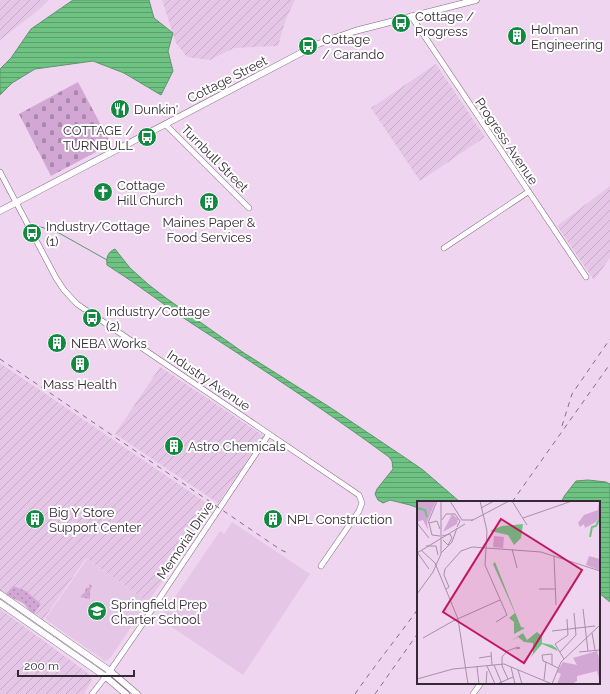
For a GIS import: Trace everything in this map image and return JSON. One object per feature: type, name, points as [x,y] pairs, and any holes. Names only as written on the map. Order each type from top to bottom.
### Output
[{"type":"main road","name":"Cottage Street","points":[[0,211],[318,44],[348,33],[476,0]]},
{"type":"main road","points":[[1,596],[110,671],[137,694]]},
{"type":"main road","points":[[0,604],[106,677],[126,694]]},
{"type":"main road","points":[[30,625],[35,618]]},
{"type":"street","name":"Progress Avenue","points":[[411,16],[586,277]]},
{"type":"street","name":"Turnbull Street","points":[[165,124],[249,208]]},
{"type":"street","name":"Industry Avenue","points":[[0,172],[56,278],[64,290],[77,304],[355,492],[360,499],[362,506],[322,566]]},
{"type":"street","points":[[444,248],[528,192]]},
{"type":"street","name":"Memorial Drive","points":[[92,694],[106,677],[269,434]]},
{"type":"street","points":[[474,694],[480,684]]},
{"type":"shaded area","points":[[0,0],[49,0],[0,40]]},
{"type":"shaded area","points":[[73,0],[149,0],[154,18],[173,33],[168,51],[173,71],[161,95],[124,73],[93,61],[35,69],[12,83],[0,95],[0,69],[11,58],[31,29]]},
{"type":"shaded area","points":[[162,0],[295,0],[286,19],[278,46],[234,48],[210,60],[187,57],[176,43]]},
{"type":"shaded area","points":[[436,64],[485,137],[420,181],[371,108]]},
{"type":"shaded area","points":[[610,186],[610,258],[594,280],[557,226]]},
{"type":"shaded area","points":[[115,249],[130,268],[166,298],[244,353],[331,408],[423,470],[459,501],[417,501],[417,508],[390,500],[383,503],[378,500],[375,494],[377,489],[393,469],[392,461],[389,457],[321,409],[192,324],[107,265],[108,255]]},
{"type":"shaded area","name":"Big Y Store Support Center","points":[[0,363],[214,508],[148,602],[86,558],[43,620],[35,613],[41,604],[13,587],[6,594],[0,590]]},
{"type":"shaded area","points":[[160,367],[264,436],[218,503],[115,434]]},
{"type":"shaded area","points":[[588,480],[606,482],[610,484],[610,602],[600,594],[600,501],[562,501],[576,481]]},
{"type":"shaded area","points":[[232,522],[310,574],[243,675],[160,619],[220,531],[224,534]]},
{"type":"shaded area","name":"Springfield Prep Charter School","points":[[87,559],[148,602],[111,657],[105,661],[45,619]]},
{"type":"shaded area","points":[[0,609],[89,674],[92,680],[84,694],[0,694]]},
{"type":"green space","points":[[78,82],[111,144],[51,176],[19,114]]},
{"type":"green space","points":[[89,584],[92,586],[90,591],[90,599],[80,597],[85,592],[86,588],[90,587]]},
{"type":"green space","points":[[13,586],[26,591],[41,604],[34,614],[20,601],[6,594]]},
{"type":"waterway","points":[[41,227],[59,233],[107,260]]},
{"type":"railway","points":[[562,426],[572,394],[610,339]]},
{"type":"railway","points":[[0,359],[281,550],[288,553]]},
{"type":"railway","points":[[513,501],[610,364]]},
{"type":"railway","points":[[355,694],[417,610]]},
{"type":"railway","points":[[375,694],[417,634]]},
{"type":"place","name":"Cottage / Progress","points":[[401,23]]},
{"type":"place","name":"Holman Engineering","points":[[517,36]]},
{"type":"place","name":"Cottage / Carando","points":[[308,46]]},
{"type":"place","name":"Dunkin'","points":[[120,109]]},
{"type":"place","name":"COTTAGE / TURNBULL","points":[[147,137]]},
{"type":"place","name":"Cottage Hill Church","points":[[103,192]]},
{"type":"place","name":"Maines Paper & Food Services","points":[[209,202]]},
{"type":"place","name":"Industry/Cottage (1)","points":[[32,233]]},
{"type":"place","name":"Industry/Cottage (2)","points":[[92,318]]},
{"type":"place","name":"NEBA Works","points":[[57,343]]},
{"type":"place","name":"Mass Health","points":[[80,364]]},
{"type":"place","name":"Astro Chemicals","points":[[174,446]]},
{"type":"place","name":"Big Y Store Support Center","points":[[35,519]]},
{"type":"place","name":"NPL Construction","points":[[273,519]]},
{"type":"place","name":"Springfield Prep Charter School","points":[[97,611]]}]
